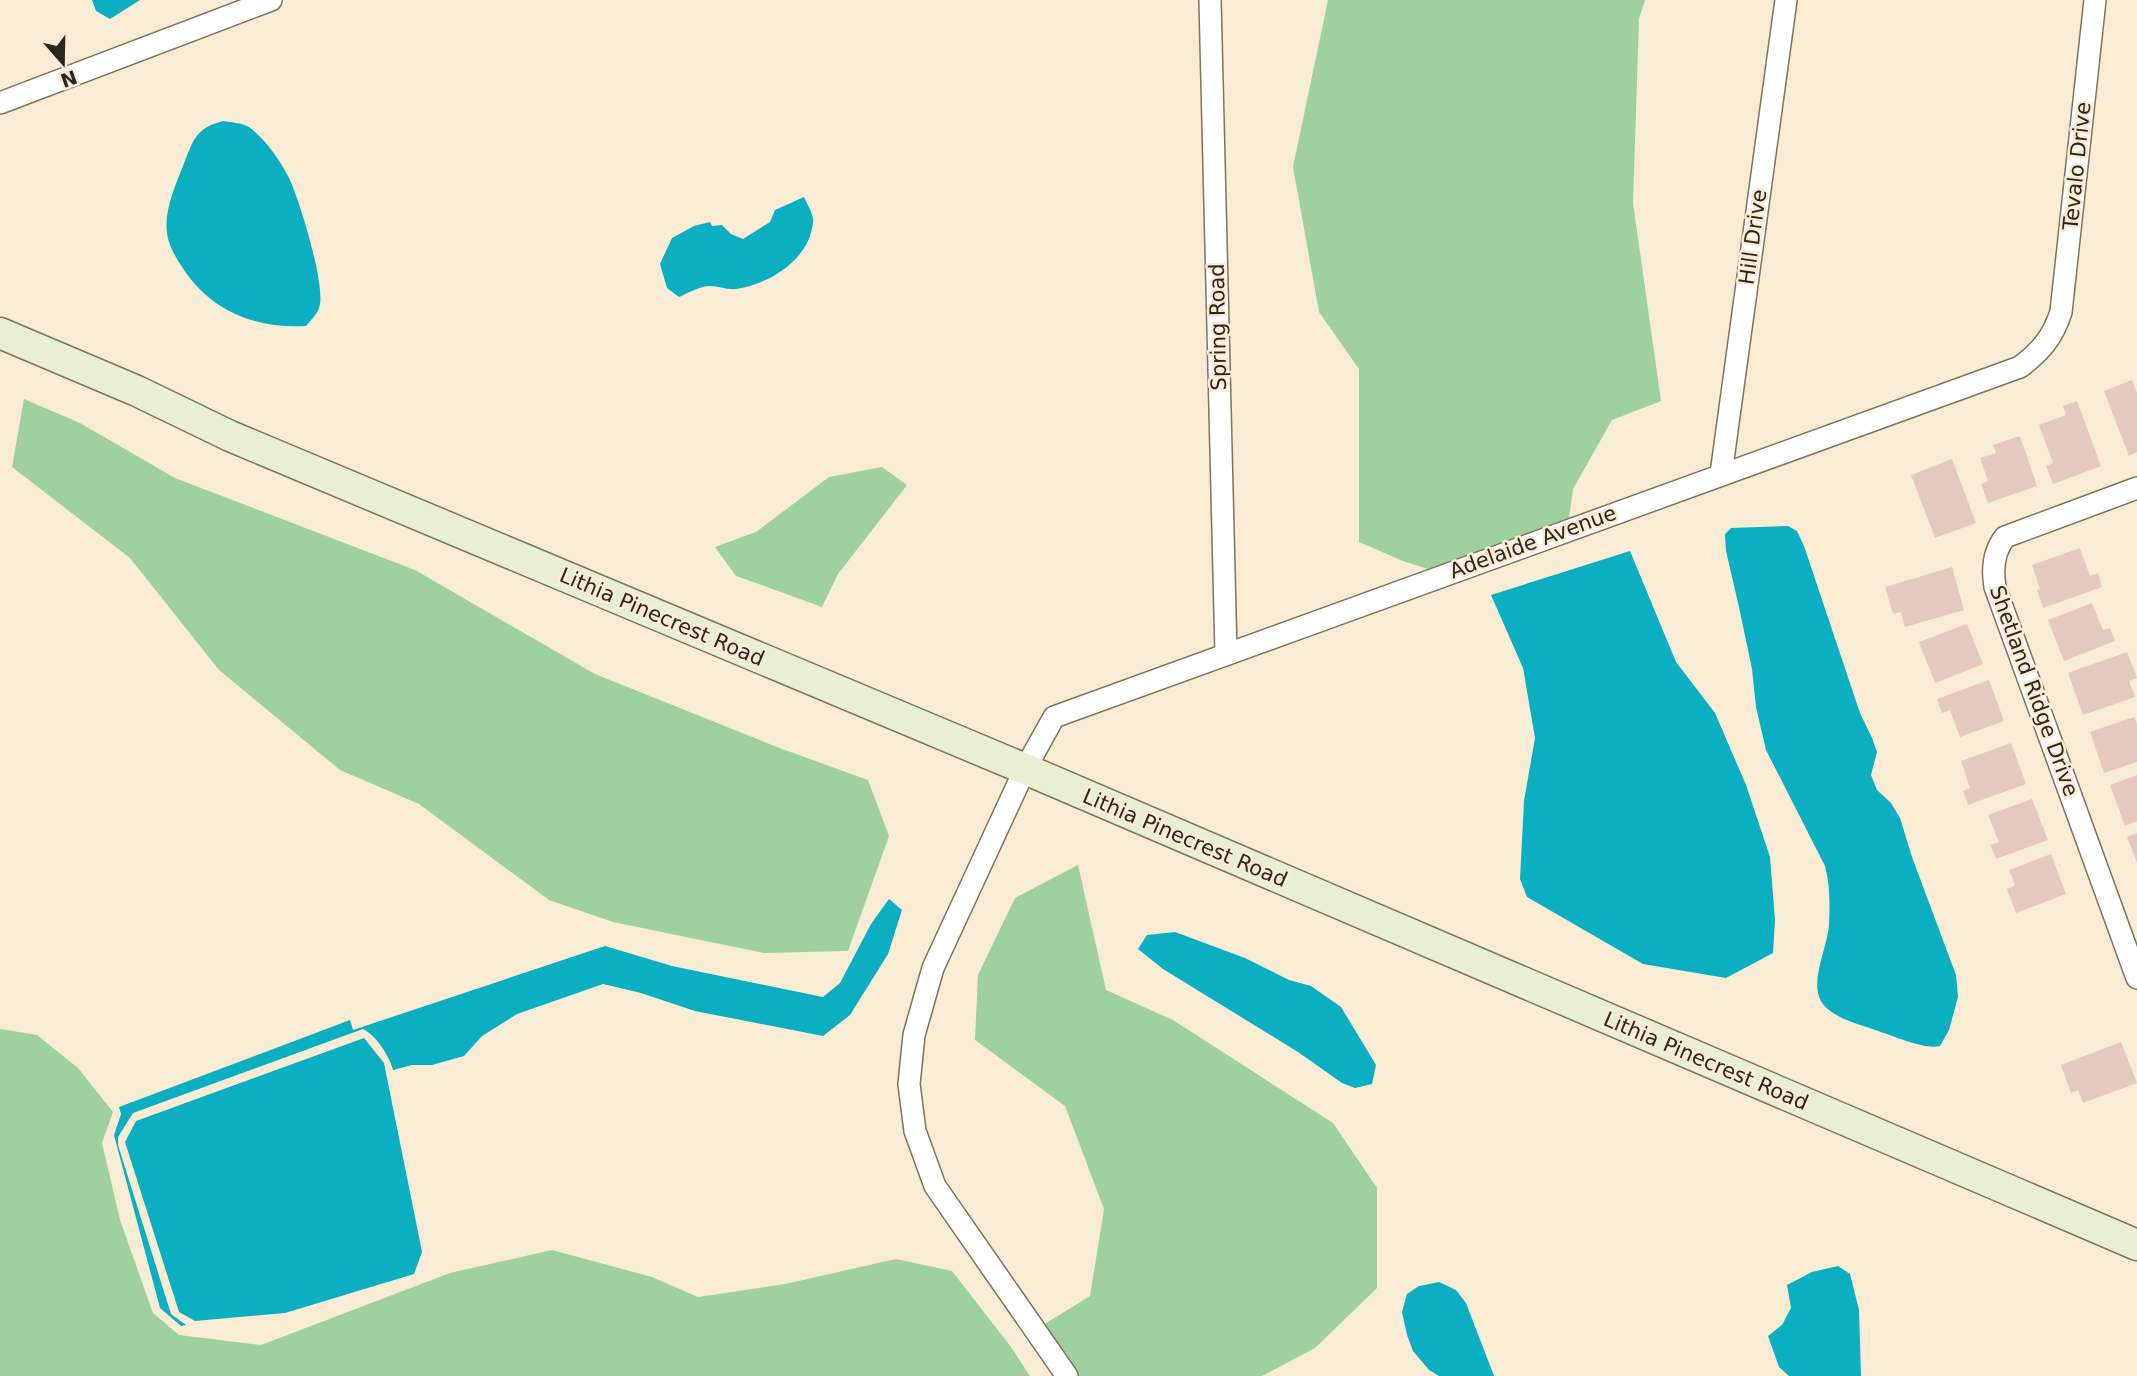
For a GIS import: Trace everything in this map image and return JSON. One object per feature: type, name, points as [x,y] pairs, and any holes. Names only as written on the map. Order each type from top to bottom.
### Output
[{"type":"main road","name":"Lithia Pinecrest Road","points":[[0,333],[137,391],[230,436],[1025,769],[2137,1245]]},
{"type":"main road","name":"Lithia Pinecrest Road","points":[[0,355],[112,398],[230,436]]},
{"type":"street","points":[[0,103],[271,0]]},
{"type":"street","name":"Spring Road","points":[[1210,0],[1226,654]]},
{"type":"street","name":"Hill Drive","points":[[1721,474],[1786,0]]},
{"type":"street","name":"Tevalo Drive","points":[[2055,330],[2061,313],[2095,0]]},
{"type":"street","name":"Adelaide Avenue","points":[[1067,1376],[935,1186],[915,1131],[909,1084],[914,1035],[933,968],[1025,769],[1054,717],[2021,367],[2046,345],[2055,330]]},
{"type":"street","name":"Shetland Ridge Drive","points":[[2137,488],[2006,537],[1995,554],[1993,575],[1994,587],[2137,978]]},
{"type":"green space","points":[[1328,0],[1645,0],[1639,19],[1633,203],[1661,401],[1612,420],[1573,489],[1569,518],[1428,569],[1359,542],[1359,369],[1319,312],[1293,167]]},
{"type":"green space","points":[[24,399],[80,423],[175,478],[415,570],[595,674],[782,749],[868,780],[889,836],[848,951],[764,953],[613,922],[549,900],[419,804],[340,770],[219,670],[130,558],[12,467]]},
{"type":"green space","points":[[882,467],[907,485],[838,574],[822,607],[736,576],[715,547],[756,532],[829,477]]},
{"type":"green space","points":[[1078,865],[1106,990],[1173,1020],[1333,1123],[1377,1188],[1377,1288],[1315,1348],[1262,1376],[1078,1376],[1043,1325],[1090,1296],[1104,1209],[1065,1106],[975,1040],[978,975],[1015,898]]},
{"type":"green space","points":[[0,1029],[37,1035],[78,1068],[113,1112],[102,1143],[120,1220],[153,1313],[179,1335],[261,1345],[450,1273],[552,1250],[652,1277],[698,1297],[785,1284],[896,1259],[952,1271],[1030,1376],[0,1376]]},
{"type":"water","points":[[92,0],[140,0],[110,19],[96,11]]},
{"type":"water","points":[[223,121],[249,127],[255,132],[277,157],[293,189],[311,243],[319,282],[319,308],[306,326],[269,324],[252,320],[220,306],[193,282],[171,246],[166,225],[169,207],[190,149],[196,137],[206,127]]},
{"type":"water","points":[[804,197],[813,219],[810,235],[796,258],[786,268],[762,282],[733,289],[706,286],[679,297],[667,288],[660,264],[672,238],[694,226],[710,222],[712,226],[722,225],[731,234],[743,239],[770,222],[775,210]]},
{"type":"water","points":[[1788,526],[1797,531],[1804,546],[1860,713],[1877,752],[1871,775],[1877,790],[1891,803],[1900,818],[1956,975],[1958,997],[1949,1030],[1940,1046],[1918,1044],[1846,1020],[1834,1014],[1821,1002],[1818,992],[1817,981],[1829,924],[1827,873],[1766,750],[1756,707],[1752,669],[1726,551],[1725,534],[1731,528]]},
{"type":"water","points":[[1630,551],[1676,662],[1715,713],[1746,785],[1770,857],[1775,920],[1773,953],[1726,978],[1643,964],[1527,897],[1520,879],[1524,801],[1535,738],[1523,668],[1491,595]]},
{"type":"water","points":[[889,899],[902,910],[888,954],[850,1015],[823,1036],[695,1011],[603,984],[517,1014],[482,1036],[464,1056],[432,1065],[412,1065],[393,1070],[382,1047],[363,1029],[133,1113],[118,1137],[118,1145],[171,1314],[186,1325],[181,1326],[160,1308],[114,1135],[121,1114],[119,1107],[350,1020],[353,1030],[605,946],[672,966],[823,997],[840,983],[871,924]]},
{"type":"water","points":[[1175,932],[1245,958],[1289,980],[1311,986],[1341,1007],[1376,1065],[1372,1084],[1355,1088],[1342,1083],[1298,1052],[1163,969],[1138,949],[1147,935]]},
{"type":"water","points":[[364,1038],[384,1063],[422,1252],[414,1274],[285,1313],[195,1321],[179,1312],[125,1142],[136,1121]]},
{"type":"water","points":[[1838,1266],[1850,1274],[1859,1310],[1861,1376],[1789,1376],[1779,1367],[1768,1336],[1782,1325],[1791,1308],[1787,1285],[1812,1272]]},
{"type":"water","points":[[1439,1282],[1456,1290],[1466,1303],[1494,1376],[1439,1376],[1429,1370],[1413,1351],[1402,1312],[1407,1294],[1419,1286]]},
{"type":"building","points":[[2132,380],[2137,393],[2137,452],[2129,456],[2104,391]]},
{"type":"building","points":[[2077,401],[2101,466],[2053,484],[2046,466],[2053,463],[2039,425],[2066,415],[2063,406]]},
{"type":"building","points":[[2020,436],[2037,486],[1988,503],[1981,484],[1988,481],[1980,458],[1996,453],[1993,445]]},
{"type":"building","points":[[1952,459],[1976,523],[1935,538],[1911,475]]},
{"type":"building","points":[[2080,548],[2090,576],[2098,573],[2102,587],[2043,608],[2032,565]]},
{"type":"building","points":[[1952,567],[1964,610],[1905,627],[1901,612],[1893,614],[1885,587]]},
{"type":"building","points":[[2092,603],[2103,630],[2110,628],[2115,641],[2064,661],[2048,620]]},
{"type":"building","points":[[1967,624],[1983,664],[1935,683],[1919,642]]},
{"type":"building","points":[[2127,652],[2137,678],[2129,681],[2135,697],[2083,715],[2068,673]]},
{"type":"building","points":[[1989,680],[2004,721],[1960,737],[1950,710],[1942,713],[1937,699]]},
{"type":"building","points":[[2134,717],[2137,724],[2137,762],[2104,773],[2090,732]]},
{"type":"building","points":[[2011,743],[2026,784],[1968,805],[1963,791],[1970,788],[1961,761]]},
{"type":"building","points":[[2137,775],[2137,821],[2125,826],[2110,785]]},
{"type":"building","points":[[2032,799],[2048,840],[1996,859],[1990,845],[1999,842],[1988,815]]},
{"type":"building","points":[[2137,833],[2137,863],[2127,837]]},
{"type":"building","points":[[2051,854],[2066,894],[2016,913],[2007,889],[2015,885],[2009,870]]},
{"type":"building","points":[[2121,1042],[2137,1083],[2083,1103],[2078,1090],[2071,1093],[2061,1065]]}]
